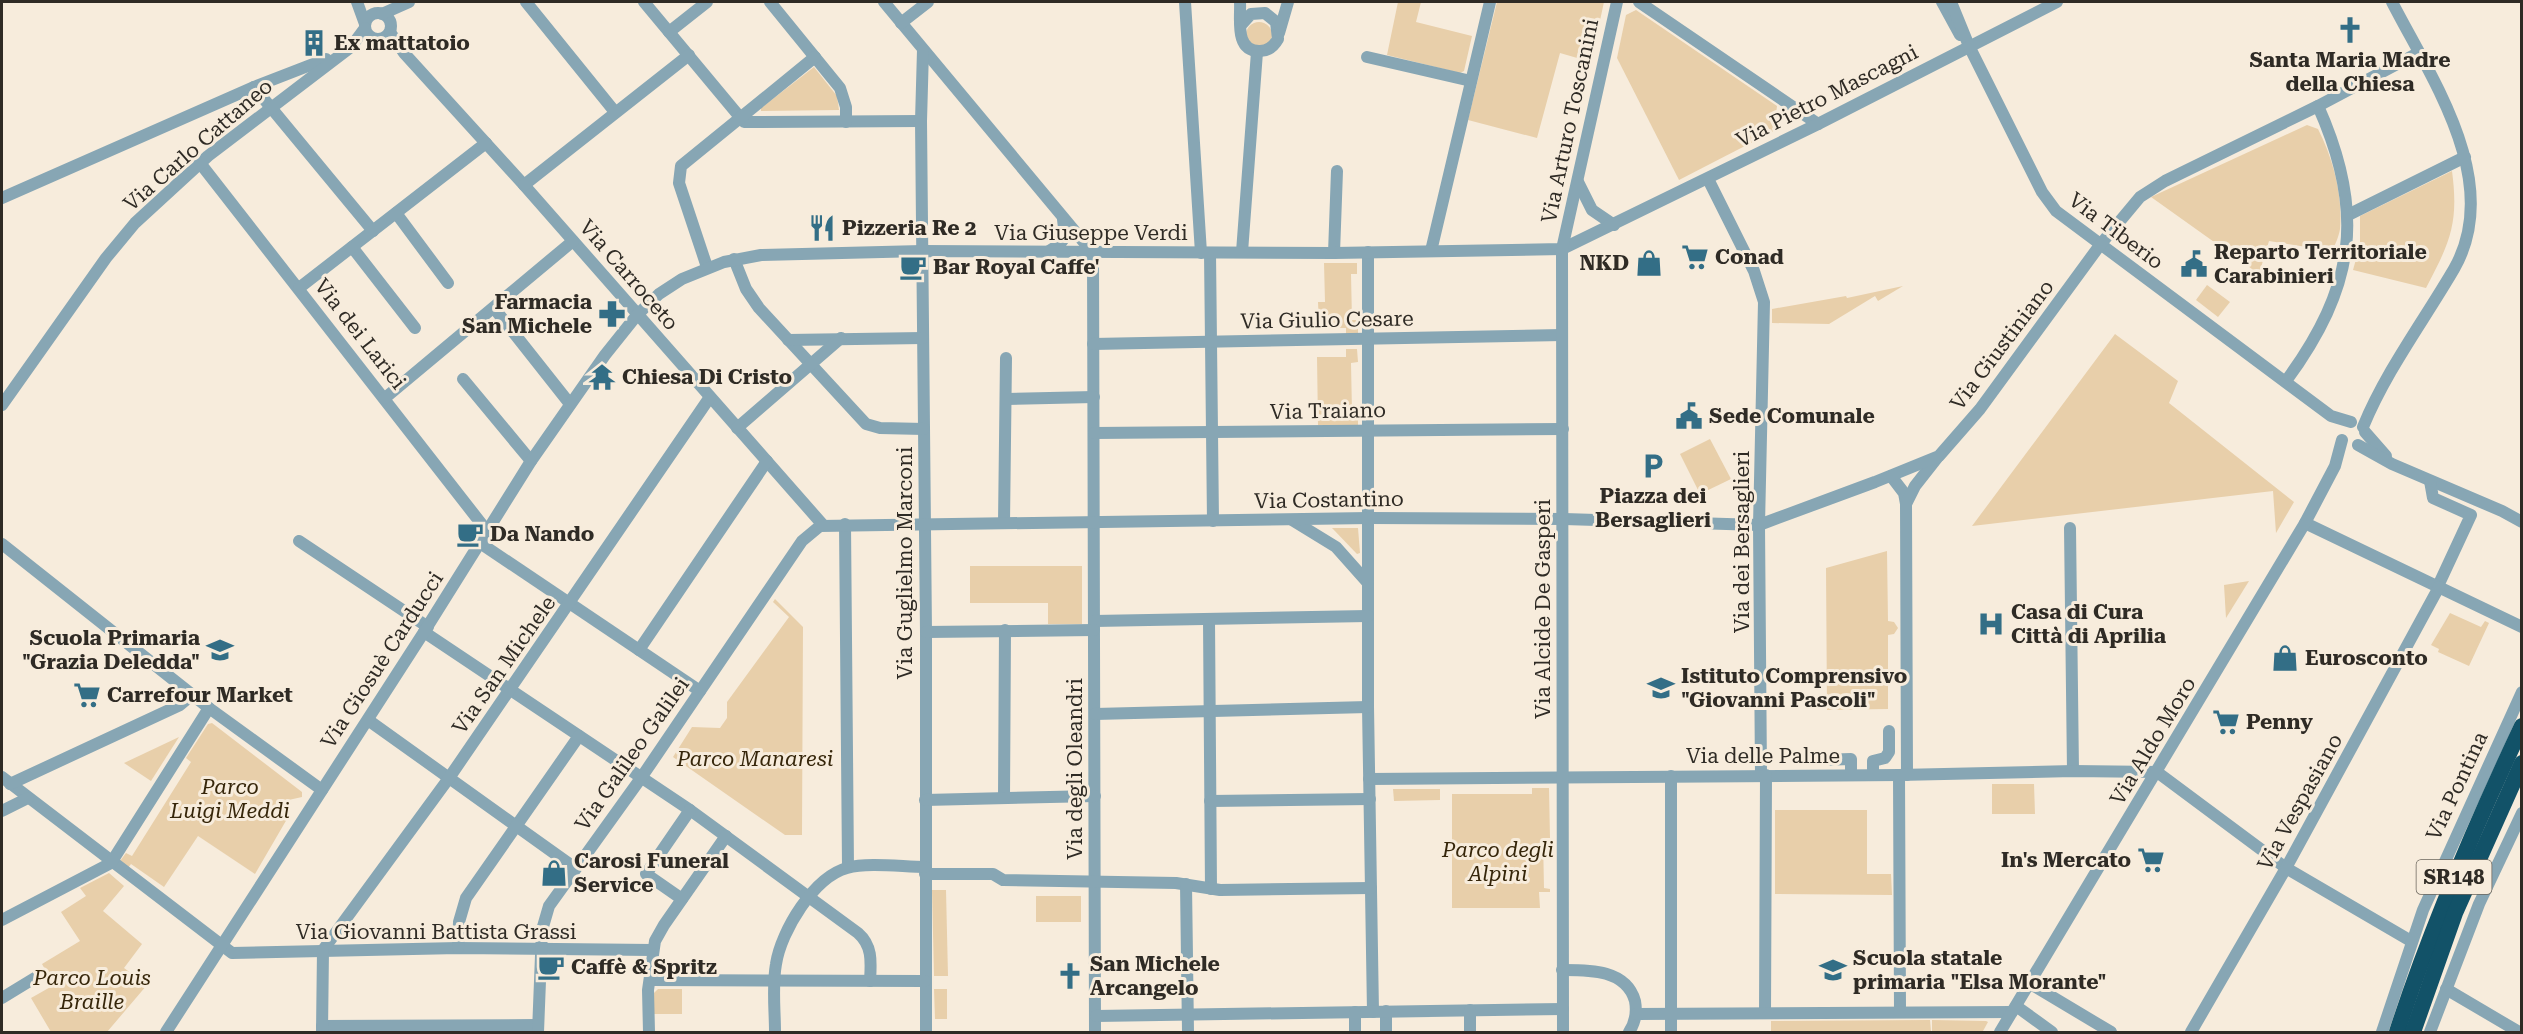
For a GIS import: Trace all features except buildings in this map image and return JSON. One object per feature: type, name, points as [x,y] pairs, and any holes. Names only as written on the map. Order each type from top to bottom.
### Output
[{"type":"highway","name":"SR148","points":[[2397,1032],[2430,935],[2452,881],[2522,726]]},
{"type":"highway","name":"SR148","points":[[2413,1032],[2455,913],[2522,763]]},
{"type":"street","points":[[358,2],[388,18],[384,34]]},
{"type":"street","points":[[358,2],[368,35],[384,34],[407,3]]},
{"type":"street","points":[[526,2],[615,112]]},
{"type":"street","points":[[644,2],[744,122],[921,121]]},
{"type":"street","points":[[669,32],[707,2]]},
{"type":"street","points":[[770,2],[844,97],[846,122]]},
{"type":"street","points":[[884,2],[1093,253]]},
{"type":"street","points":[[901,23],[928,2]]},
{"type":"street","points":[[1185,2],[1211,342],[1213,521]]},
{"type":"street","points":[[1240,2],[1242,24],[1240,36],[1251,50],[1257,52],[1271,48],[1279,34],[1288,2]]},
{"type":"street","points":[[1431,251],[1490,2]]},
{"type":"street","name":"Via Arturo Toscanini","points":[[1562,249],[1617,2]]},
{"type":"street","points":[[1639,2],[1818,124]]},
{"type":"street","points":[[1942,2],[1955,27],[1969,46]]},
{"type":"street","points":[[1951,2],[1969,46]]},
{"type":"street","name":"Via Pietro Mascagni","points":[[1562,249],[1818,124],[2057,2]]},
{"type":"street","name":"Via Aldo Moro","points":[[2358,426],[2456,267],[2470,218],[2470,190],[2465,157],[2452,120],[2392,2]]},
{"type":"street","points":[[365,26],[368,18],[407,3]]},
{"type":"street","points":[[1242,24],[1251,14],[1265,13],[1276,22],[1279,34]]},
{"type":"street","name":"Via Carlo Cattaneo","points":[[346,50],[365,26]]},
{"type":"street","name":"Via Carlo Cattaneo","points":[[2,405],[118,243],[146,212],[200,163],[269,107],[346,50],[384,34]]},
{"type":"street","name":"Via Carroceto","points":[[384,34],[404,52],[524,185],[823,525]]},
{"type":"street","name":"Via Tiberio","points":[[1969,46],[2045,198],[2061,215],[2331,416],[2358,426]]},
{"type":"street","points":[[2,198],[254,87],[346,50]]},
{"type":"street","name":"Via Guglielmo Marconi","points":[[923,50],[921,121],[926,632],[926,1032]]},
{"type":"street","points":[[1242,252],[1257,52]]},
{"type":"street","name":"Via Giustiniano","points":[[1564,519],[1759,525],[1939,456],[1980,409],[2100,244],[2135,202],[2156,185],[2318,106],[2418,53]]},
{"type":"street","points":[[524,185],[689,55]]},
{"type":"street","points":[[707,267],[680,187],[680,169],[685,161],[815,57]]},
{"type":"street","points":[[1367,57],[1471,81]]},
{"type":"street","points":[[254,87],[373,231]]},
{"type":"street","points":[[2286,381],[2311,346],[2325,316],[2345,255],[2348,215],[2337,153],[2318,106]]},
{"type":"street","points":[[299,288],[486,143]]},
{"type":"street","points":[[2348,215],[2465,157]]},
{"type":"street","name":"Via dei Larici","points":[[200,163],[487,531]]},
{"type":"street","points":[[1334,253],[1337,171]]},
{"type":"street","name":"Via dei Bersaglieri","points":[[1708,178],[1754,271],[1764,302],[1759,525],[1765,775],[1765,1013]]},
{"type":"street","points":[[1578,181],[1592,210],[1614,225]]},
{"type":"street","points":[[396,213],[448,283]]},
{"type":"street","points":[[1049,251],[1060,244],[1065,237],[1065,227],[1060,213]]},
{"type":"street","points":[[385,398],[573,241]]},
{"type":"street","points":[[352,247],[415,328]]},
{"type":"street","name":"Via Giuseppe Verdi","points":[[637,315],[670,286],[707,267],[734,259],[761,255],[922,251],[1334,253],[1562,249]]},
{"type":"street","name":"Via Alcide De Gasperi","points":[[1562,249],[1563,1032]]},
{"type":"street","points":[[1368,252],[1368,708],[1373,1012]]},
{"type":"street","name":"Via degli Oleandri","points":[[1093,253],[1095,1032]]},
{"type":"street","points":[[734,259],[743,283],[754,302],[868,426],[924,429]]},
{"type":"street","points":[[494,308],[570,404]]},
{"type":"street","name":"Via Giosuè Carducci","points":[[167,1032],[426,630],[531,461],[605,355],[637,315]]},
{"type":"street","name":"Via Giulio Cesare","points":[[1093,344],[1562,335]]},
{"type":"street","points":[[737,428],[841,338]]},
{"type":"street","points":[[788,340],[923,338]]},
{"type":"street","points":[[1004,523],[1006,358]]},
{"type":"street","points":[[463,379],[531,461]]},
{"type":"street","name":"Via San Michele","points":[[323,950],[449,778],[710,397]]},
{"type":"street","points":[[1006,399],[1094,397]]},
{"type":"street","name":"Via Tiberio","points":[[2331,416],[2341,436]]},
{"type":"street","name":"Via Aldo Moro","points":[[2000,1032],[2305,523],[2335,466],[2344,426],[2358,426]]},
{"type":"street","points":[[2358,426],[2392,464]]},
{"type":"street","name":"Via Aldo Moro","points":[[2335,466],[2364,440],[2358,426]]},
{"type":"street","name":"Via Traiano","points":[[1094,433],[1563,429]]},
{"type":"street","points":[[2341,436],[2347,445],[2357,446],[2522,522]]},
{"type":"street","points":[[1906,504],[1915,486],[1939,456]]},
{"type":"street","points":[[639,650],[767,461]]},
{"type":"street","points":[[1891,476],[1904,493],[1906,504],[1900,1012]]},
{"type":"street","name":"Via Vespasiano","points":[[2191,1032],[2286,868],[2438,587],[2471,515],[2433,498],[2430,481]]},
{"type":"street","name":"Via Costantino","points":[[823,525],[1369,518],[1564,519]]},
{"type":"street","points":[[1291,519],[1336,547],[1368,583]]},
{"type":"street","points":[[2305,523],[2522,627]]},
{"type":"street","points":[[845,524],[848,867]]},
{"type":"street","name":"Via Galileo Galilei","points":[[538,1029],[540,950],[546,913],[802,541],[823,525]]},
{"type":"street","points":[[2070,528],[2073,771]]},
{"type":"street","points":[[299,541],[510,690],[690,810],[864,939],[871,954],[870,981]]},
{"type":"street","points":[[480,543],[700,691]]},
{"type":"street","points":[[2,544],[209,708],[322,790]]},
{"type":"street","points":[[926,632],[1368,616]]},
{"type":"street","points":[[1209,620],[1210,889]]},
{"type":"street","points":[[1004,798],[1005,630]]},
{"type":"street","name":"Via Pontina","points":[[2382,1032],[2411,941],[2443,861],[2522,692]]},
{"type":"street","points":[[192,694],[180,705],[6,781],[222,948]]},
{"type":"street","points":[[2,920],[111,863],[209,708]]},
{"type":"street","points":[[1095,714],[1368,708]]},
{"type":"street","points":[[368,720],[575,868]]},
{"type":"street","points":[[1873,775],[1874,761],[1885,758],[1889,752],[1889,731]]},
{"type":"street","points":[[458,948],[459,922],[464,903],[579,736]]},
{"type":"street","points":[[1819,760],[1851,759],[1851,775]]},
{"type":"street","points":[[2157,772],[2286,868],[2411,941]]},
{"type":"street","name":"Via delle Palme","points":[[1369,779],[2157,772]]},
{"type":"street","points":[[1671,776],[1671,1032]]},
{"type":"street","points":[[925,800],[1095,796]]},
{"type":"street","points":[[2,811],[28,798]]},
{"type":"street","points":[[1210,801],[1370,799]]},
{"type":"street","points":[[682,899],[645,874],[690,810]]},
{"type":"street","points":[[2430,1032],[2479,904],[2522,813]]},
{"type":"street","points":[[649,1032],[648,990],[651,980],[652,950],[659,933],[726,836]]},
{"type":"street","points":[[775,1032],[774,981],[780,945],[809,897],[827,878],[848,867],[993,874],[1003,880],[1095,880],[1186,884],[1210,889],[1371,888]]},
{"type":"street","points":[[1186,884],[1188,1032]]},
{"type":"street","name":"Via Giovanni Battista Grassi","points":[[222,948],[236,954],[458,948],[652,950]]},
{"type":"street","points":[[323,950],[322,1029],[538,1029]]},
{"type":"street","points":[[1562,970],[1602,972],[1620,980],[1633,995],[1636,1014],[1629,1032]]},
{"type":"street","points":[[2,998],[38,976]]},
{"type":"street","points":[[651,980],[925,981]]},
{"type":"street","points":[[2029,983],[2110,1032]]},
{"type":"street","points":[[2446,989],[2518,1032]]},
{"type":"street","points":[[1096,1016],[1563,1009]]},
{"type":"street","points":[[1636,1014],[2014,1009],[2052,1032]]},
{"type":"street","points":[[1470,1010],[1470,1032]]},
{"type":"street","points":[[1386,1011],[1386,1032]]},
{"type":"street","points":[[1355,1012],[1355,1032]]},
{"type":"green space","points":[[1398,2],[1421,2],[1416,22],[1472,36],[1464,71],[1460,73],[1387,55]]},
{"type":"green space","points":[[1497,2],[1604,2],[1591,62],[1560,53],[1537,138],[1468,120]]},
{"type":"green space","points":[[1636,10],[1777,106],[1774,131],[1679,180],[1617,58],[1626,15]]},
{"type":"green space","points":[[1259,22],[1268,26],[1272,35],[1268,44],[1259,48],[1250,44],[1246,35],[1250,26]]},
{"type":"green space","points":[[814,67],[837,96],[839,110],[761,111],[761,108]]},
{"type":"green space","points":[[2307,125],[2318,129],[2336,178],[2341,216],[2338,237],[2332,251],[2269,241],[2259,274],[2151,197]]},
{"type":"green space","points":[[2452,171],[2454,205],[2451,232],[2426,288],[2353,270],[2360,245],[2360,216]]},
{"type":"green space","points":[[1324,263],[1357,263],[1357,274],[1351,274],[1352,320],[1358,320],[1358,335],[1346,335],[1346,328],[1319,328],[1318,302],[1325,302]]},
{"type":"green space","points":[[2207,285],[2230,302],[2218,317],[2196,300]]},
{"type":"green space","points":[[1903,286],[1878,301],[1875,296],[1829,324],[1772,323],[1772,309],[1846,296],[1847,298]]},
{"type":"green space","points":[[2115,334],[2178,381],[2169,403],[2294,502],[2276,533],[2273,491],[1972,526]]},
{"type":"green space","points":[[1346,349],[1357,349],[1358,362],[1351,363],[1352,412],[1358,412],[1358,425],[1318,425],[1317,357],[1346,357]]},
{"type":"green space","points":[[1710,439],[1731,479],[1700,494],[1680,454]]},
{"type":"green space","points":[[1332,528],[1358,528],[1360,553],[1357,554]]},
{"type":"green space","points":[[1887,551],[1888,621],[1894,622],[1898,628],[1894,634],[1888,635],[1888,709],[1827,710],[1826,568]]},
{"type":"green space","points":[[970,566],[1082,566],[1082,624],[1048,624],[1048,603],[970,603]]},
{"type":"green space","points":[[2249,581],[2226,618],[2224,585]]},
{"type":"green space","name":"Parco Manaresi","points":[[775,599],[803,627],[802,835],[785,835],[673,757],[692,727],[720,728],[727,718],[727,702],[789,617],[773,602]]},
{"type":"green space","points":[[2450,613],[2481,627],[2485,621],[2489,623],[2469,666],[2438,652],[2439,649],[2431,645]]},
{"type":"green space","name":"Parco Luigi Meddi","points":[[212,723],[302,792],[302,797],[284,801],[287,819],[255,874],[198,836],[164,887],[131,864],[128,868],[120,861],[126,853],[132,856],[191,762],[186,758],[208,724]]},
{"type":"green space","points":[[179,737],[151,781],[124,763]]},
{"type":"green space","points":[[1992,784],[2034,784],[2035,814],[1992,814]]},
{"type":"green space","name":"Parco degli Alpini","points":[[1532,788],[1549,788],[1550,838],[1543,838],[1544,888],[1550,889],[1550,892],[1539,892],[1540,908],[1452,908],[1452,794],[1532,794]]},
{"type":"green space","points":[[1393,789],[1440,789],[1440,800],[1394,801]]},
{"type":"green space","points":[[1775,810],[1867,810],[1867,874],[1891,874],[1892,895],[1775,894]]},
{"type":"green space","name":"Parco Louis Braille","points":[[109,873],[124,886],[103,911],[142,944],[124,968],[147,985],[107,1032],[51,1032],[31,998],[54,985],[42,964],[80,941],[61,912],[86,896],[80,888]]},
{"type":"green space","points":[[932,890],[946,890],[948,976],[934,976]]},
{"type":"green space","points":[[1036,896],[1081,896],[1081,922],[1036,922]]},
{"type":"green space","points":[[658,989],[682,989],[682,1014],[654,1014],[654,993]]},
{"type":"green space","points":[[934,989],[947,989],[947,1019],[935,1019]]},
{"type":"green space","points":[[1930,1020],[1931,1032],[1771,1032],[1771,1021]]},
{"type":"green space","points":[[1932,1020],[1988,1022],[1983,1031],[1932,1031]]},
{"type":"place","name":"Santa Maria Madre della Chiesa","points":[[2350,30]]},
{"type":"place","name":"Ex mattatoio","points":[[314,43]]},
{"type":"place","name":"Pizzeria Re 2","points":[[822,228]]},
{"type":"place","name":"Conad","points":[[1695,257]]},
{"type":"place","name":"NKD","points":[[1649,263]]},
{"type":"place","name":"Reparto Territoriale Carabinieri","points":[[2194,264]]},
{"type":"place","name":"Bar Royal Caffe'","points":[[913,267]]},
{"type":"place","name":"Farmacia San Michele","points":[[612,314]]},
{"type":"place","name":"Chiesa Di Cristo","points":[[602,377]]},
{"type":"place","name":"Sede Comunale","points":[[1689,416]]},
{"type":"place","name":"Piazza dei Bersaglieri","points":[[1653,466]]},
{"type":"place","name":"Da Nando","points":[[470,534]]},
{"type":"place","name":"Casa di Cura Città di Aprilia","points":[[1991,624]]},
{"type":"place","name":"Scuola Primaria \"Grazia Deledda\"","points":[[220,650]]},
{"type":"place","name":"Eurosconto","points":[[2285,658]]},
{"type":"place","name":"Istituto Comprensivo \"Giovanni Pascoli\"","points":[[1661,688]]},
{"type":"place","name":"Carrefour Market","points":[[87,695]]},
{"type":"place","name":"Penny","points":[[2226,722]]},
{"type":"place","name":"In's Mercato","points":[[2151,860]]},
{"type":"place","name":"Carosi Funeral Service","points":[[554,873]]},
{"type":"place","name":"Caffè & Spritz","points":[[551,967]]},
{"type":"place","name":"Scuola statale primaria \"Elsa Morante\"","points":[[1833,970]]},
{"type":"place","name":"San Michele Arcangelo","points":[[1070,976]]}]
